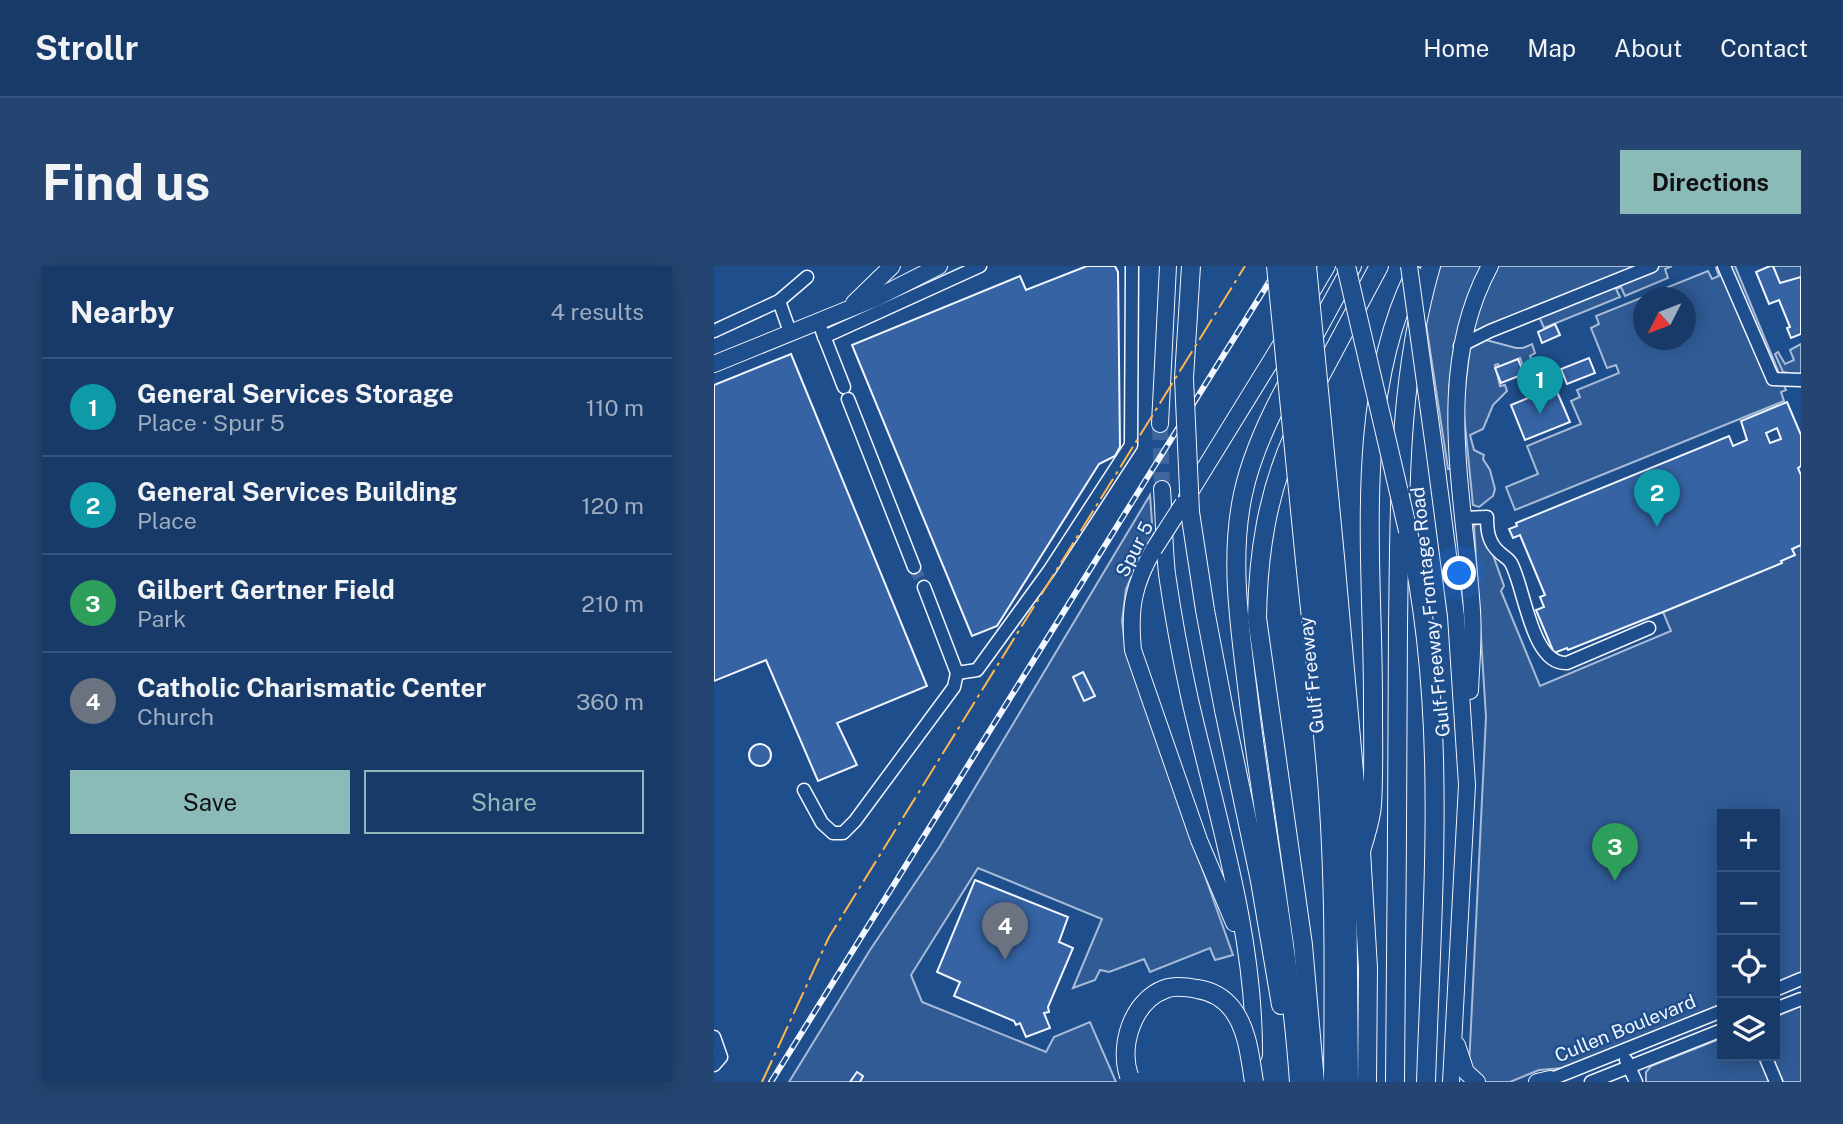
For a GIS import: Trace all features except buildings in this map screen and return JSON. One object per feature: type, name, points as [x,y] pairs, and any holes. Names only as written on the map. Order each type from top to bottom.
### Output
[{"type":"highway","points":[[1191,266],[1184,378],[1190,512],[1224,710],[1286,1003],[1287,1082]]},
{"type":"highway","name":"Gulf Freeway","points":[[1276,266],[1361,851],[1367,968],[1367,1082]]},
{"type":"highway","name":"Gulf Freeway","points":[[1290,266],[1320,560]]},
{"type":"highway","name":"Gulf Freeway","points":[[1307,266],[1326,769],[1349,1082]]},
{"type":"highway","points":[[1346,266],[1413,555],[1433,703],[1435,853],[1426,1082]]},
{"type":"highway","points":[[1299,1082],[1286,1003],[1238,611],[1237,555],[1243,495],[1254,456],[1274,409],[1352,266]]},
{"type":"highway","points":[[1315,1082],[1307,985],[1257,618],[1258,566],[1269,506],[1289,444],[1321,373],[1379,266]]},
{"type":"highway","points":[[1361,851],[1372,808],[1374,660],[1370,483],[1377,398],[1403,297],[1419,266]]},
{"type":"highway","points":[[1395,1082],[1397,732],[1403,427],[1409,358],[1431,266]]},
{"type":"highway","name":"Gulf Freeway","points":[[1333,1082],[1342,982]]},
{"type":"highway","points":[[1131,1079],[1125,1045],[1132,1023],[1147,1000],[1165,989],[1184,986],[1206,991],[1222,999],[1232,1009],[1243,1028],[1254,1082]]},
{"type":"main road","points":[[849,308],[892,266]]},
{"type":"main road","points":[[714,364],[876,298],[939,266]]},
{"type":"main road","points":[[1160,424],[1168,266]]},
{"type":"main road","name":"Spur 5","points":[[1248,957],[1199,840],[1133,650],[1130,621],[1141,571],[1254,392],[1327,266]]},
{"type":"main road","name":"Gulf Freeway Frontage Road","points":[[1409,266],[1456,616],[1467,785],[1452,1074]]},
{"type":"main road","points":[[1467,785],[1472,615],[1456,381],[1461,346],[1478,288],[1490,266]]},
{"type":"main road","points":[[1162,489],[1167,573],[1189,697],[1220,822],[1248,957],[1254,1013],[1254,1082]]},
{"type":"main road","points":[[1455,1036],[1466,1072],[1477,1082]]},
{"type":"main road","points":[[1439,1082],[1452,1074]]},
{"type":"street","points":[[824,337],[980,266]]},
{"type":"street","points":[[957,673],[977,670],[1049,571],[1131,445],[1132,266]]},
{"type":"street","points":[[1461,346],[1490,331],[1652,266]]},
{"type":"street","points":[[1724,266],[1773,379],[1801,380]]},
{"type":"street","points":[[714,331],[779,301],[807,277]]},
{"type":"street","points":[[779,301],[790,332]]},
{"type":"street","points":[[818,321],[914,567]]},
{"type":"street","points":[[1464,518],[1487,517],[1487,533],[1497,551],[1510,561],[1541,646],[1553,660],[1567,663],[1649,628]]},
{"type":"street","points":[[804,790],[822,823],[832,833],[843,833],[855,821],[954,687],[957,673],[924,587]]},
{"type":"street","points":[[1780,988],[1801,979]]},
{"type":"street","points":[[1780,1007],[1801,999]]},
{"type":"street","name":"Cullen Boulevard","points":[[1543,1081],[1717,1012]]},
{"type":"street","name":"Cullen Boulevard","points":[[1591,1082],[1717,1032]]},
{"type":"street","points":[[714,1037],[718,1061]]},
{"type":"street","points":[[1622,1050],[1636,1082]]},
{"type":"street","points":[[1767,1061],[1776,1082]]},
{"type":"shaded area","points":[[1440,266],[1481,266],[1460,321],[1454,348],[1449,388],[1453,469],[1448,469],[1425,317]]},
{"type":"shaded area","points":[[1496,266],[1672,266],[1665,269],[1668,278],[1646,287],[1633,287],[1633,293],[1625,296],[1621,287],[1616,289],[1620,297],[1544,328],[1534,305],[1537,315],[1476,331],[1472,329],[1482,295]]},
{"type":"shaded area","points":[[1735,266],[1786,390],[1781,392],[1784,401],[1515,510],[1506,487],[1538,474],[1527,446],[1581,424],[1571,401],[1580,397],[1577,390],[1619,373],[1616,365],[1607,368],[1591,328],[1599,324],[1596,316],[1633,301],[1633,350],[1696,350],[1696,287],[1668,287],[1708,271],[1712,279],[1719,276],[1716,268]]},
{"type":"shaded area","points":[[1773,266],[1801,266],[1801,277],[1780,285]]},
{"type":"shaded area","points":[[1486,340],[1516,348],[1532,344],[1535,353],[1530,356],[1536,369],[1526,373],[1520,358],[1499,367],[1498,364],[1495,365],[1500,386],[1505,385],[1507,391],[1493,405],[1483,429],[1470,435],[1474,450],[1484,455],[1483,459],[1490,470],[1495,489],[1493,496],[1479,507],[1473,505],[1463,404],[1470,348]]},
{"type":"shaded area","points":[[1801,344],[1801,375],[1783,372],[1775,354],[1778,352],[1785,364],[1794,360],[1790,350]]},
{"type":"shaded area","points":[[1150,495],[1153,536],[1126,589],[1122,621],[1126,653],[1233,955],[1215,960],[1210,948],[1150,972],[1144,959],[1109,972],[1100,970],[1095,980],[1073,988],[1102,919],[978,868],[911,975],[922,1002],[1046,1052],[1054,1037],[1090,1022],[1116,1082],[789,1082],[870,950],[940,846]]},
{"type":"shaded area","points":[[1481,521],[1504,586],[1501,591],[1540,686],[1671,631],[1663,612],[1794,555],[1792,549],[1801,545],[1801,973],[1780,981],[1780,809],[1717,809],[1717,1006],[1564,1068],[1539,1070],[1510,1082],[1479,1082],[1469,1067],[1486,717],[1474,526]]},
{"type":"shaded area","points":[[1801,1006],[1801,1082],[1783,1082],[1774,1061],[1780,1061],[1780,1015]]},
{"type":"shaded area","points":[[1717,1040],[1717,1061],[1761,1061],[1770,1082],[1646,1082],[1646,1072],[1651,1066]]},
{"type":"tunnel","points":[[1160,424],[1162,489]]},
{"type":"tunnel","points":[[914,567],[924,587]]},
{"type":"railway","points":[[771,1082],[1279,266]]},
{"type":"power","points":[[762,1082],[829,937],[1245,266]]},
{"type":"place","name":"General Services Storage","points":[[1540,414]]},
{"type":"place","name":"General Services Building","points":[[1657,527]]},
{"type":"place","name":"Gilbert Gertner Field","points":[[1615,881]]},
{"type":"place","name":"Catholic Charismatic Center","points":[[1005,960]]}]
